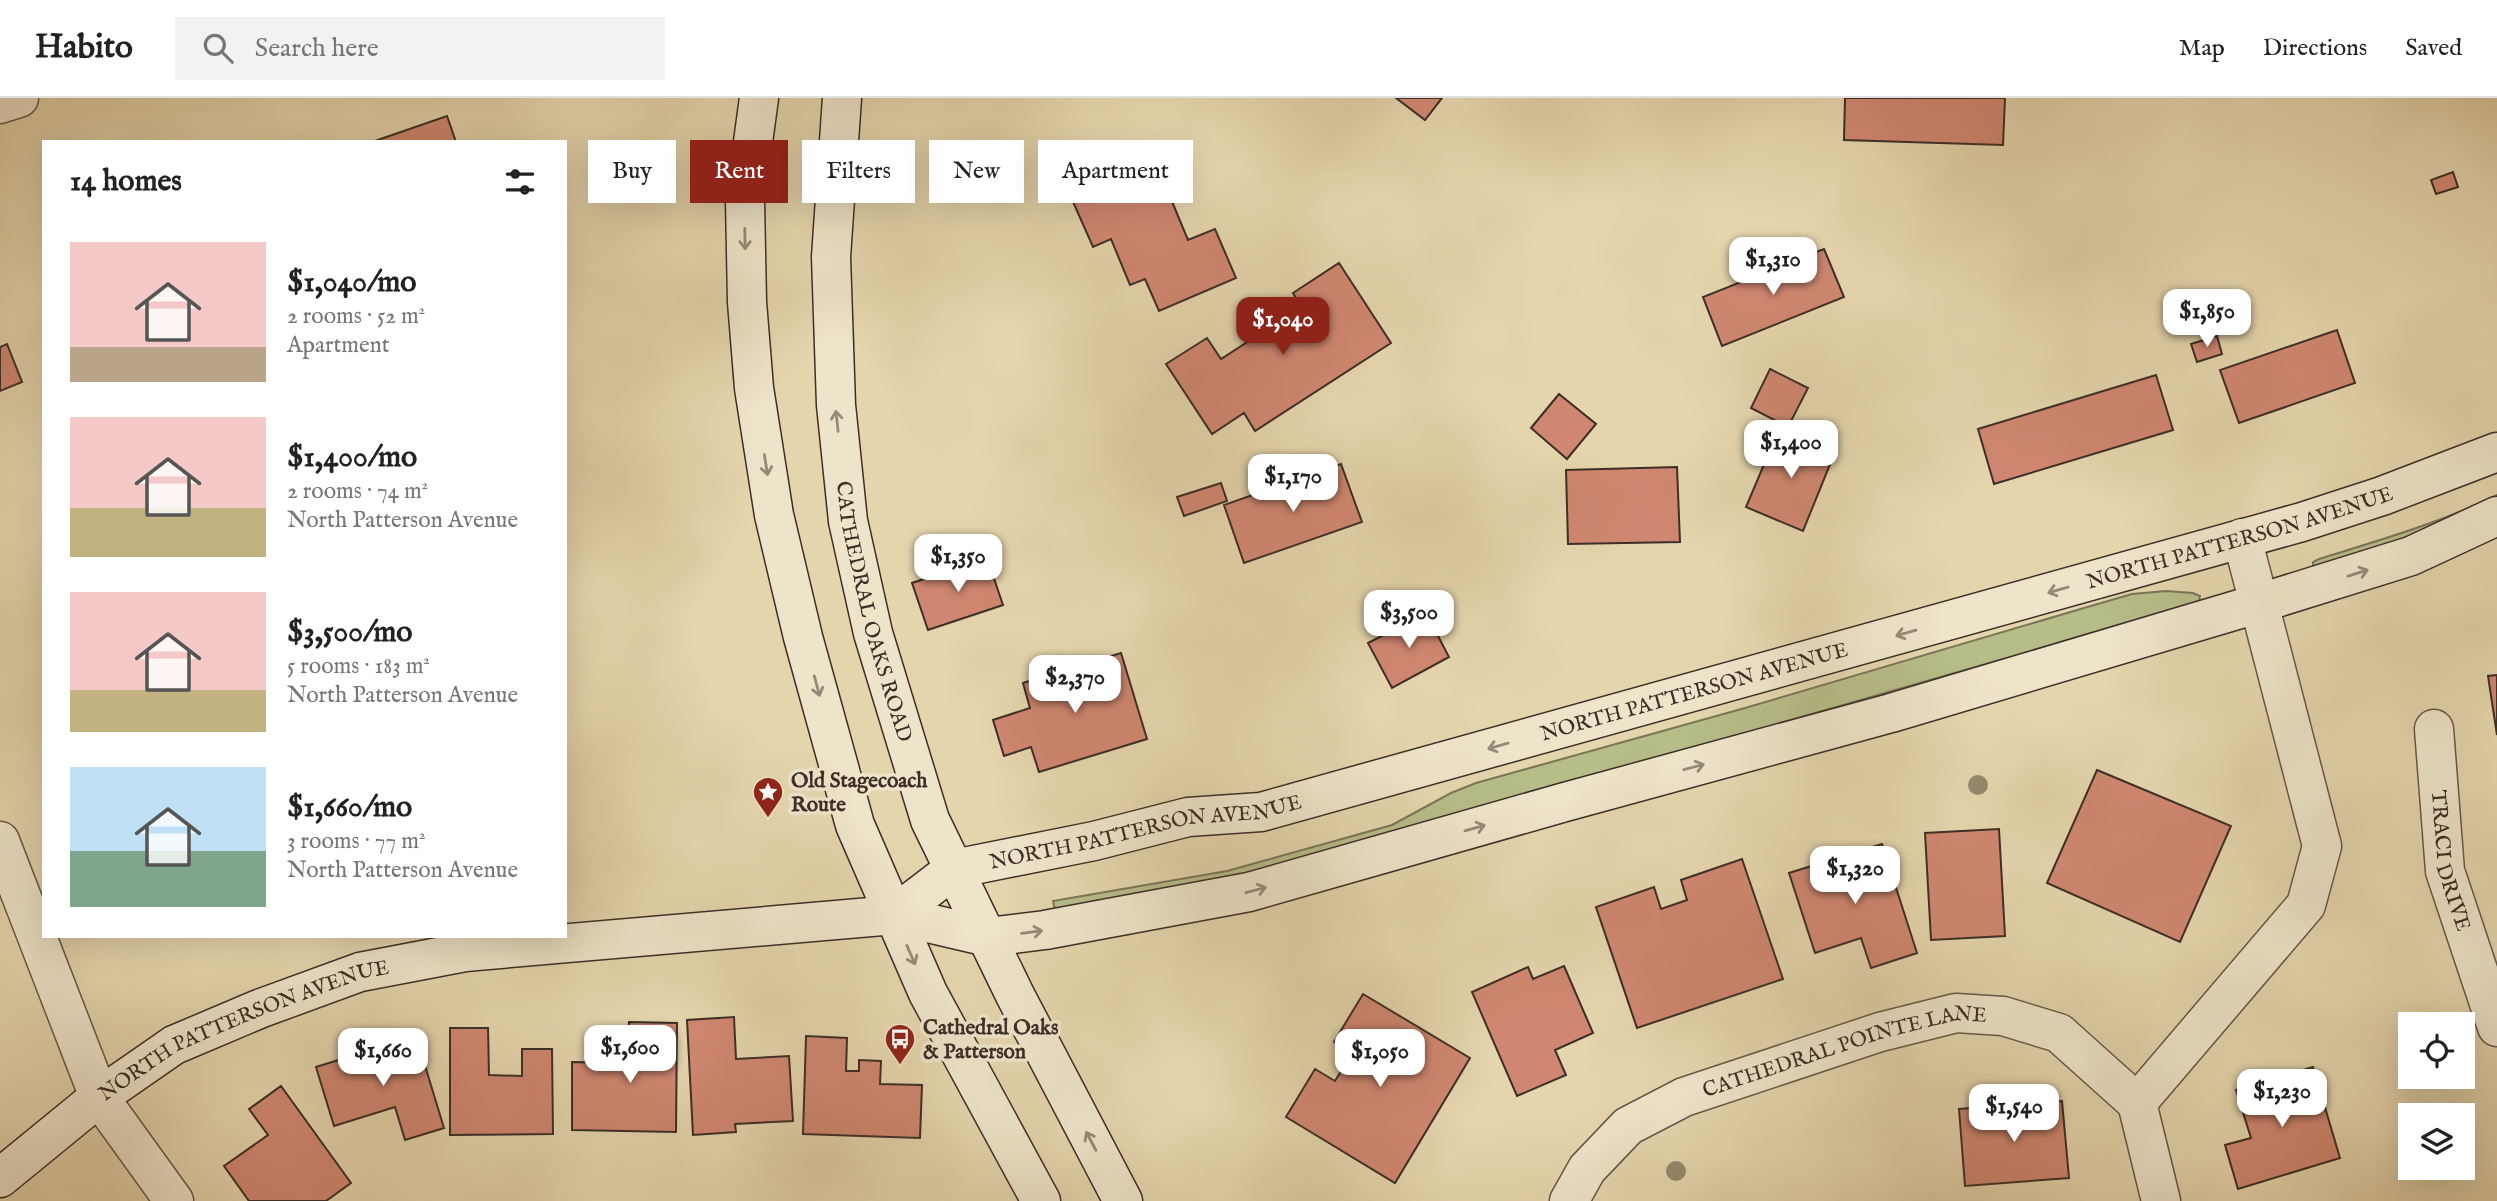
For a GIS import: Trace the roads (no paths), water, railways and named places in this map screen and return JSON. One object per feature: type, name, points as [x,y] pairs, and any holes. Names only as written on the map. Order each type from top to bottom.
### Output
[{"type":"main road","points":[[0,104],[19,98]]},
{"type":"main road","points":[[760,98],[745,201],[747,302],[754,388],[770,490],[803,637],[855,825],[928,993],[1041,1201]]},
{"type":"main road","name":"CATHEDRAL OAKS ROAD","points":[[842,98],[831,257],[836,405],[848,521],[873,633],[930,820],[1015,995],[1122,1201]]},
{"type":"main road","name":"NORTH PATTERSON AVENUE","points":[[894,915],[954,869],[1094,841],[1188,817],[1261,811],[2242,538],[2382,496],[2497,452]]},
{"type":"main road","name":"NORTH PATTERSON AVENUE","points":[[0,1178],[99,1097],[174,1045],[259,1009],[360,972],[465,952],[894,915],[988,937],[1045,930],[1249,892],[1891,713],[2260,603],[2411,556],[2497,516]]},
{"type":"main road","points":[[2161,1201],[2137,1103],[2306,905],[2322,846],[2242,538]]},
{"type":"main road","name":"TRACI DRIVE","points":[[2434,729],[2445,871],[2497,1027]]},
{"type":"main road","points":[[0,841],[99,1097],[174,1201]]},
{"type":"main road","name":"CATHEDRAL POINTE LANE","points":[[1569,1201],[1587,1169],[1628,1126],[1684,1097],[1880,1032],[1956,1013],[2003,1016],[2059,1033],[2137,1103]]},
{"type":"place","name":"Old Stagecoach Route","points":[[768,819]]},
{"type":"place","name":"Cathedral Oaks & Patterson","points":[[900,1066]]}]
